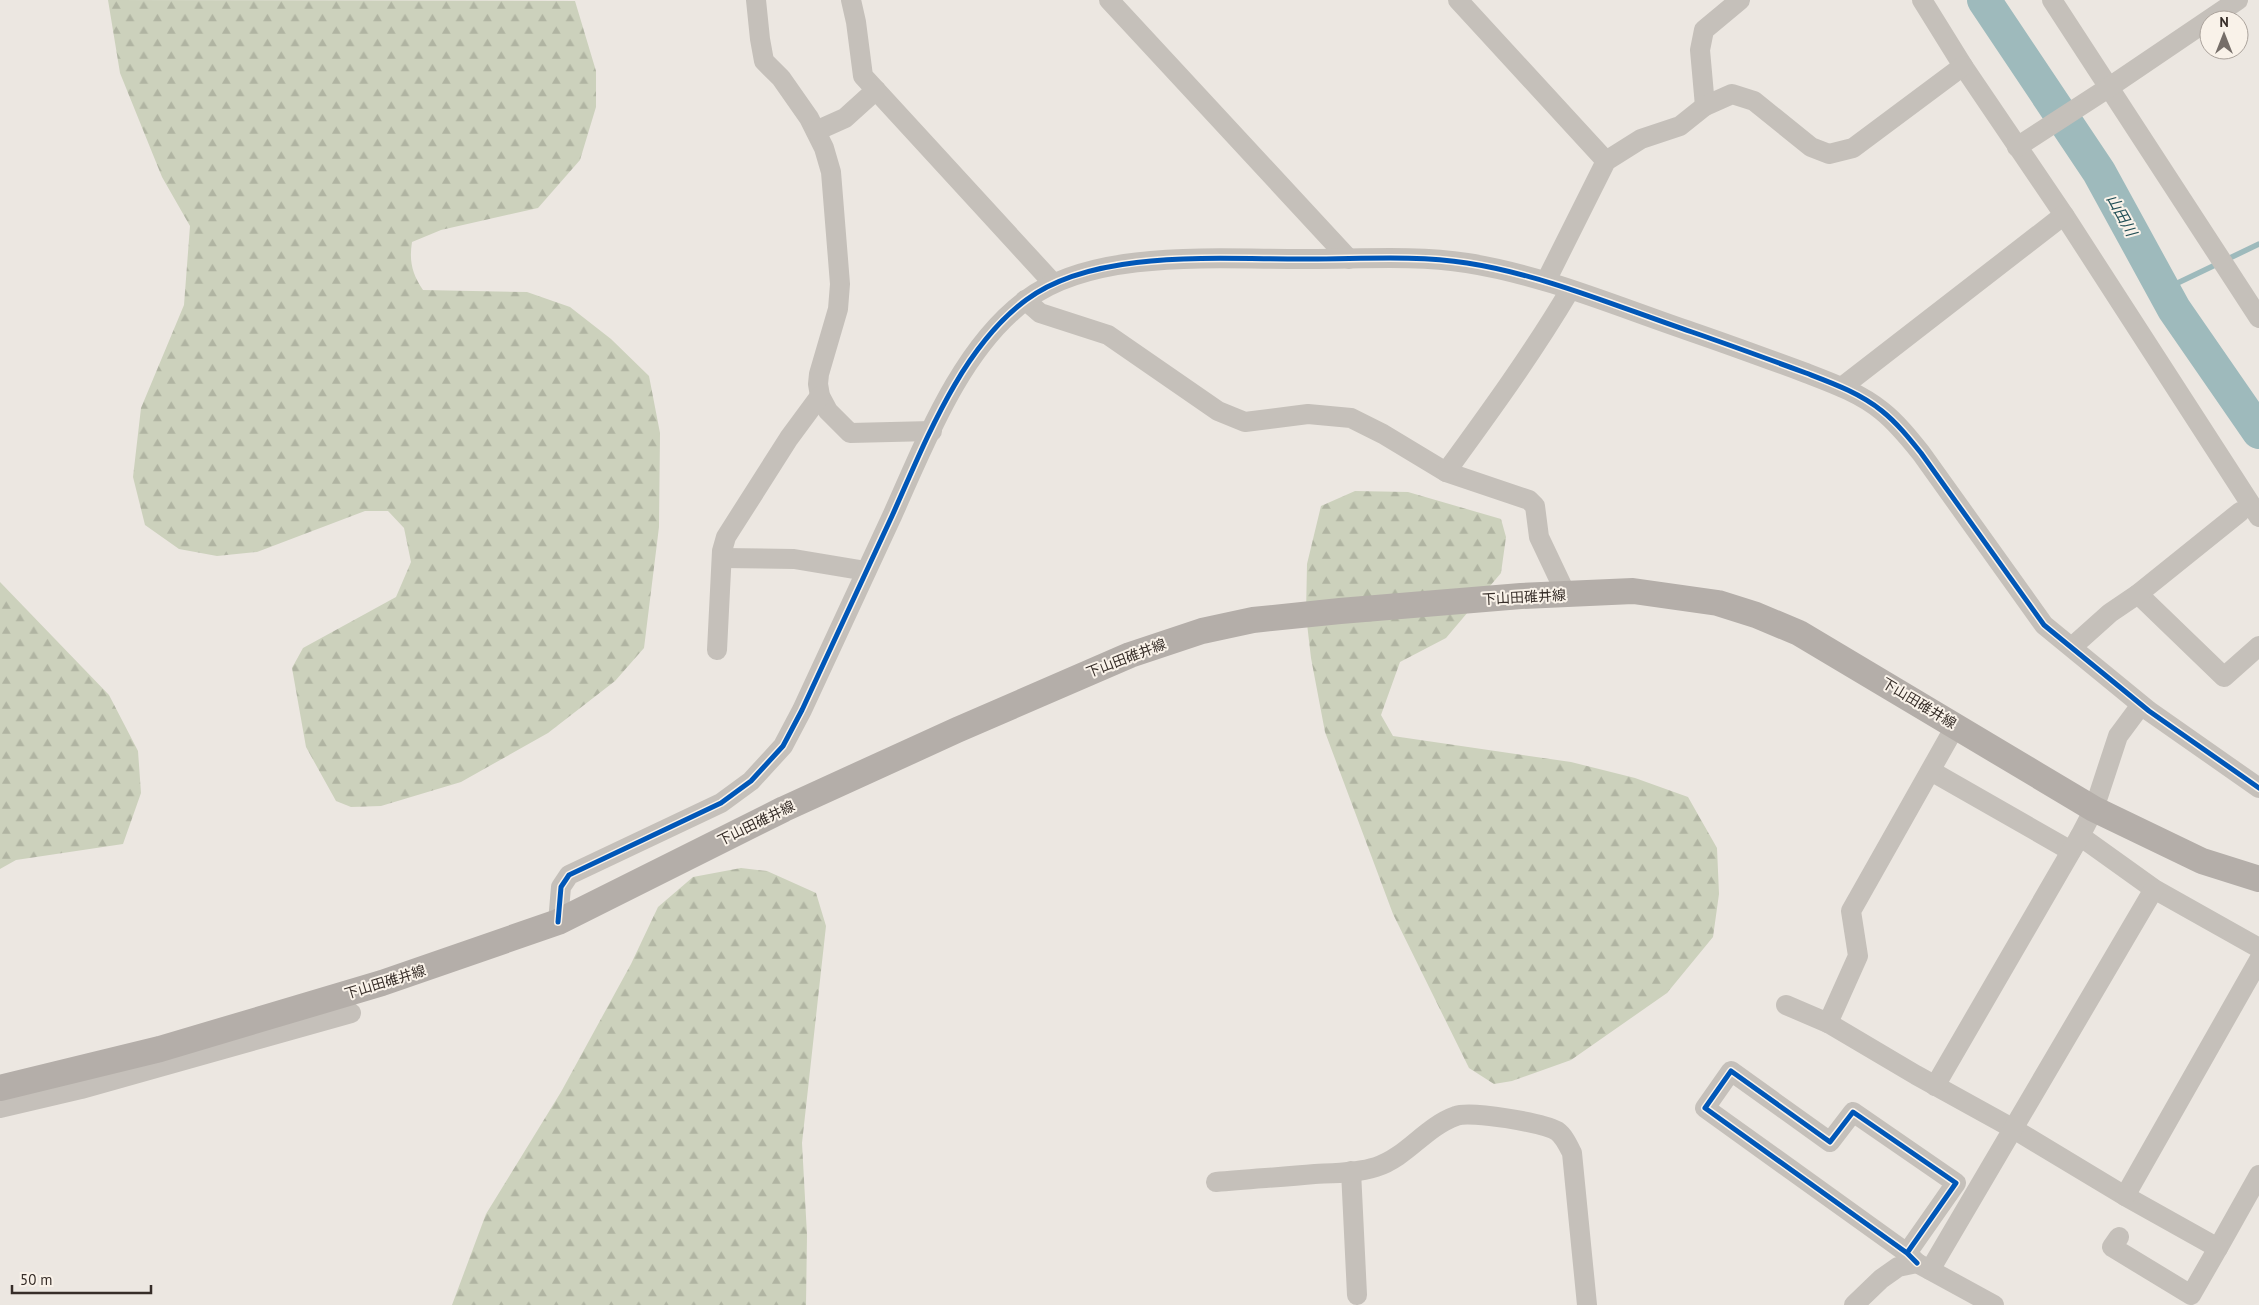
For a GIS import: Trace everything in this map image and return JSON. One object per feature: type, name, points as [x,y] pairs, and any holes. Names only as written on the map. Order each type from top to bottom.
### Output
[{"type":"main road","name":"下山田碓井線","points":[[0,1088],[160,1049],[382,983],[558,922],[784,808],[1130,655],[1202,631],[1253,620],[1340,611],[1566,594],[1633,591],[1718,603],[1756,615],[1799,632],[2094,808],[2202,861],[2259,879]]},
{"type":"street","points":[[756,0],[764,61],[781,78],[809,118],[824,148],[831,172],[840,284],[838,309],[819,374],[820,396],[828,411],[850,433],[932,431]]},
{"type":"street","points":[[851,0],[856,22],[863,76],[1053,283]]},
{"type":"street","points":[[1109,0],[1349,259]]},
{"type":"street","points":[[1458,0],[1606,161]]},
{"type":"street","points":[[1705,106],[1700,50],[1704,30],[1740,0]]},
{"type":"street","points":[[1922,0],[1963,66],[2022,143],[2250,515],[2110,613],[2072,647]]},
{"type":"street","points":[[2052,0],[2100,93],[2259,318]]},
{"type":"street","points":[[2022,143],[2238,0]]},
{"type":"street","points":[[1546,281],[1606,161],[1641,139],[1680,126],[1705,106],[1732,94],[1754,101],[1811,147],[1829,154],[1853,148],[1963,66]]},
{"type":"street","points":[[816,131],[845,118],[876,90]]},
{"type":"street","points":[[1842,387],[2064,214]]},
{"type":"street","points":[[558,922],[561,887],[569,875],[721,803],[751,781],[783,746],[802,710],[866,570],[958,378],[974,352],[998,325],[1025,300],[1053,283],[1102,268],[1150,260],[1349,259],[1466,262],[1546,281],[1763,357],[1842,387],[1881,410],[1921,452],[2044,625],[2141,705],[2259,788]]},
{"type":"street","points":[[1446,472],[1506,389],[1570,290]]},
{"type":"street","points":[[1025,300],[1040,313],[1108,335],[1218,411],[1245,422],[1308,414],[1351,418],[1383,434],[1446,472],[1529,500],[1534,506],[1539,537],[1566,594]]},
{"type":"street","points":[[717,650],[722,558],[726,537],[789,438],[820,396]]},
{"type":"street","points":[[722,558],[794,558],[866,570]]},
{"type":"street","points":[[2138,594],[2224,677],[2259,646]]},
{"type":"street","points":[[1935,1086],[2076,843],[2094,808],[2118,736],[2141,705]]},
{"type":"street","points":[[1828,1023],[1858,956],[1851,912],[1956,725]]},
{"type":"street","points":[[1931,771],[2076,843],[2259,948]]},
{"type":"street","points":[[1854,1305],[1892,1271],[1898,1267],[1918,1262],[2012,1128],[2154,889]]},
{"type":"street","points":[[2125,1196],[2259,960]]},
{"type":"street","points":[[1786,1004],[1828,1023],[2218,1248]]},
{"type":"street","points":[[0,1108],[80,1089],[351,1013]]},
{"type":"street","points":[[1918,1262],[1956,1183],[1853,1112],[1830,1142],[1731,1071],[1705,1108],[1918,1262],[1994,1305]]},
{"type":"street","points":[[1216,1182],[1351,1171],[1375,1167],[1396,1158],[1436,1126],[1457,1115],[1476,1113],[1556,1131],[1566,1140],[1572,1153],[1587,1305]]},
{"type":"street","points":[[1351,1171],[1357,1295]]},
{"type":"street","points":[[2119,1237],[2112,1248],[2191,1295],[2259,1175]]},
{"type":"green space","points":[[108,0],[575,1],[596,71],[596,107],[580,160],[538,208],[441,230],[412,242],[411,261],[416,278],[423,290],[527,292],[570,307],[611,339],[649,376],[660,433],[659,527],[644,648],[615,681],[548,733],[461,782],[381,806],[351,807],[336,801],[306,747],[292,668],[303,648],[396,597],[411,562],[404,528],[388,511],[365,511],[257,552],[217,556],[179,549],[145,525],[133,477],[141,408],[184,305],[190,226],[162,177],[120,73]]},
{"type":"green space","points":[[1355,491],[1408,492],[1501,519],[1506,537],[1501,573],[1446,638],[1400,662],[1381,715],[1393,736],[1571,762],[1635,778],[1688,797],[1717,848],[1719,894],[1713,937],[1667,993],[1571,1060],[1512,1081],[1494,1084],[1469,1068],[1393,914],[1325,732],[1311,658],[1306,615],[1307,564],[1321,506]]},
{"type":"green space","points":[[0,582],[109,695],[138,751],[141,793],[123,844],[16,860],[0,869]]},
{"type":"green space","points":[[741,868],[767,871],[816,893],[826,926],[802,1143],[807,1235],[806,1305],[452,1305],[486,1214],[561,1092],[631,964],[658,907],[693,877]]},
{"type":"waterway","name":"山田川","points":[[1984,0],[2099,172],[2174,309],[2259,432]]},
{"type":"waterway","points":[[2163,290],[2259,244]]},
{"type":"cycle path","points":[[558,922],[561,887],[569,875],[721,803],[751,781],[783,746],[802,710],[931,428],[963,371],[982,344],[1003,320],[1026,300],[1055,283],[1088,271],[1124,264],[1163,260],[1202,258],[1409,258],[1467,263],[1496,268],[1581,293],[1763,357],[1845,389],[1882,411],[1907,436],[2044,625],[2149,711],[2259,788]]},
{"type":"cycle path","points":[[1907,1253],[1956,1183],[1853,1112],[1830,1142],[1731,1071],[1705,1108],[1907,1253],[1917,1263]]}]
